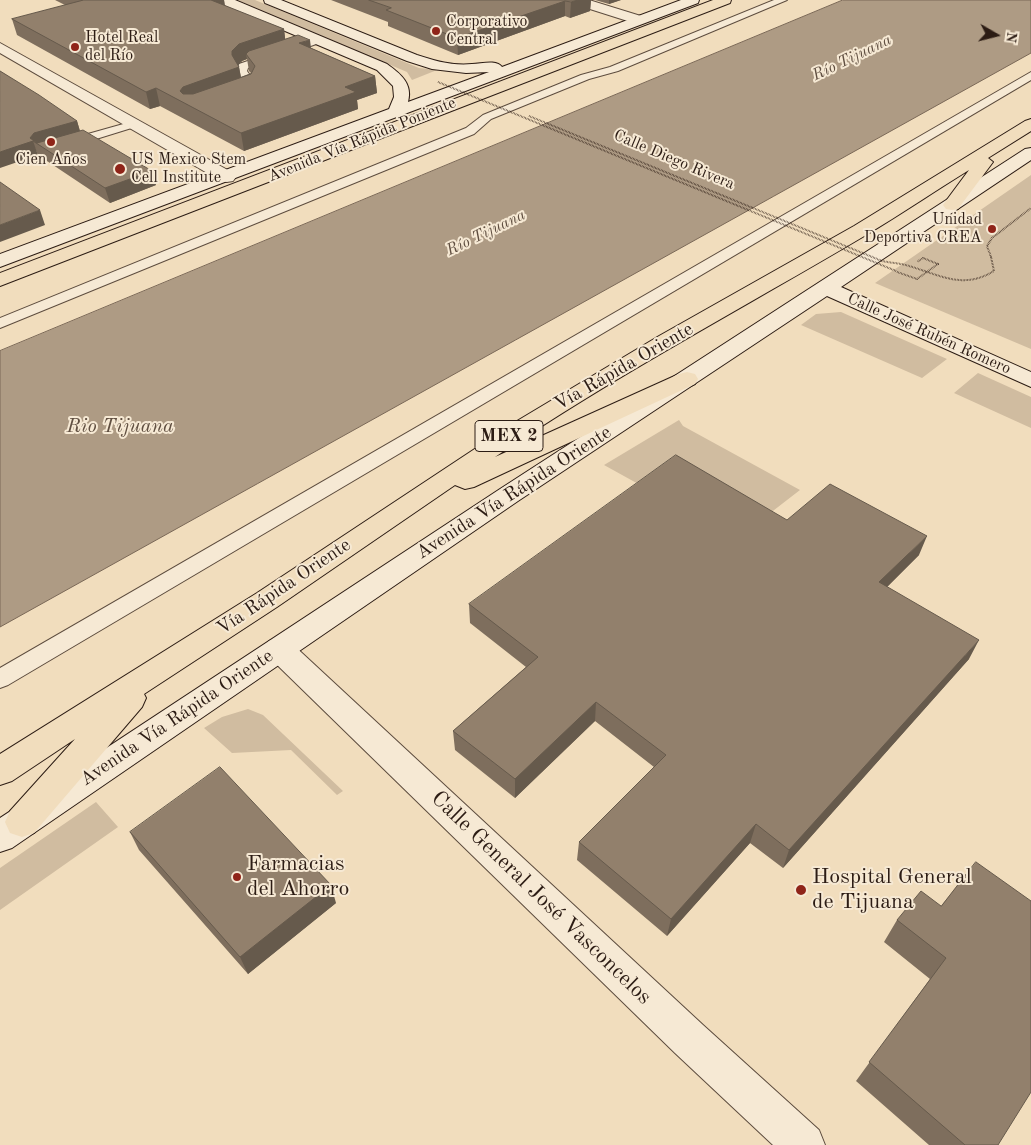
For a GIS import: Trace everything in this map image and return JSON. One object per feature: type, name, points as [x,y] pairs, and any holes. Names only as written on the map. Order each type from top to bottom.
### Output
[{"type":"highway","name":"Avenida Vía Rápida Poniente","points":[[0,280],[725,0]]},
{"type":"highway","name":"Vía Rápida Oriente","points":[[0,771],[267,600],[391,514],[525,426],[667,341],[861,230],[1031,124]]},
{"type":"highway","points":[[952,205],[983,163],[1009,139]]},
{"type":"highway","points":[[391,514],[687,378]]},
{"type":"highway","points":[[11,830],[151,675]]},
{"type":"main road","points":[[224,0],[370,61],[391,73],[404,91],[403,98],[396,112]]},
{"type":"main road","points":[[270,0],[412,58],[437,66],[483,68],[534,61]]},
{"type":"main road","points":[[576,0],[639,20]]},
{"type":"main road","name":"Avenida Vía Rápida Poniente","points":[[0,262],[693,0]]},
{"type":"main road","points":[[0,47],[227,177]]},
{"type":"main road","name":"Avenida Vía Rápida Oriente","points":[[11,830],[279,649],[687,378],[1031,153]]},
{"type":"main road","name":"Calle José Rubén Romero","points":[[827,288],[1031,380]]},
{"type":"main road","name":"Calle General José Vasconcelos","points":[[279,649],[689,1040],[804,1145]]},
{"type":"lane","points":[[0,323],[470,131],[487,117],[586,77],[623,65],[782,0]]},
{"type":"lane","points":[[227,97],[244,91],[251,86],[249,79],[242,72],[243,66],[318,40]]},
{"type":"lane","points":[[0,679],[1031,75]]},
{"type":"lane","points":[[52,149],[134,124]]},
{"type":"path","name":"Calle Diego Rivera","points":[[438,82],[916,279],[938,264],[923,258],[916,262]]},
{"type":"path","points":[[529,116],[882,261],[911,266],[946,279],[970,282],[987,276],[994,271],[994,264],[987,246],[992,238],[1031,208]]},
{"type":"shaded area","points":[[237,0],[255,0],[419,68],[437,70],[412,80],[407,72]]},
{"type":"shaded area","name":"Unidad Deportiva CREA","points":[[1031,175],[1031,349],[875,283]]},
{"type":"shaded area","points":[[841,312],[947,359],[922,378],[801,325],[816,314]]},
{"type":"shaded area","points":[[978,373],[1031,397],[1031,428],[954,393]]},
{"type":"shaded area","points":[[679,420],[683,426],[800,490],[756,524],[651,491],[604,465]]},
{"type":"shaded area","points":[[248,709],[263,715],[343,791],[337,795],[291,750],[232,753],[204,728],[222,717]]},
{"type":"shaded area","points":[[96,802],[118,827],[0,910],[0,868]]},
{"type":"water","name":"Rio Tijuana","points":[[843,0],[1031,0],[1031,53],[0,627],[0,351]]},
{"type":"building","points":[[84,0],[211,0],[284,29],[239,44],[232,51],[232,55],[239,67],[183,87],[180,91],[183,94],[193,94],[251,74],[255,66],[246,54],[249,51],[298,35],[310,40],[299,43],[375,76],[345,87],[356,92],[241,133],[156,88],[146,92],[12,19]]},
{"type":"building","points":[[369,0],[578,0],[565,1],[457,38],[386,10],[391,8]]},
{"type":"building","points":[[0,71],[77,121],[34,133],[30,138],[37,143],[83,130],[152,171],[105,188],[33,141],[0,152]]},
{"type":"building","points":[[0,182],[40,210],[0,225]]},
{"type":"building","points":[[676,455],[787,520],[830,484],[927,536],[879,582],[979,640],[789,850],[756,824],[671,919],[579,842],[666,755],[596,702],[515,779],[453,731],[538,657],[469,604]]},
{"type":"building","name":"Farmacias del Ahorro","points":[[220,767],[331,885],[240,957],[130,832]]},
{"type":"building","points":[[976,862],[1031,901],[1031,1092],[998,1145],[965,1145],[869,1062],[946,958],[897,920],[921,891],[941,906]]},
{"type":"place","name":"Corporativo Central","points":[[436,31]]},
{"type":"place","name":"Hotel Real del Río","points":[[75,47]]},
{"type":"place","name":"Cien Años","points":[[51,142]]},
{"type":"place","name":"US Mexico Stem Cell Institute","points":[[120,169]]},
{"type":"place","name":"Unidad Deportiva CREA","points":[[992,229]]},
{"type":"place","name":"Farmacias del Ahorro","points":[[237,877]]},
{"type":"place","name":"Hospital General de Tijuana","points":[[801,890]]},
{"type":"water label","name":"Río Tijuana","points":[[852,58]]},
{"type":"water label","name":"Río Tijuana","points":[[486,233]]}]
